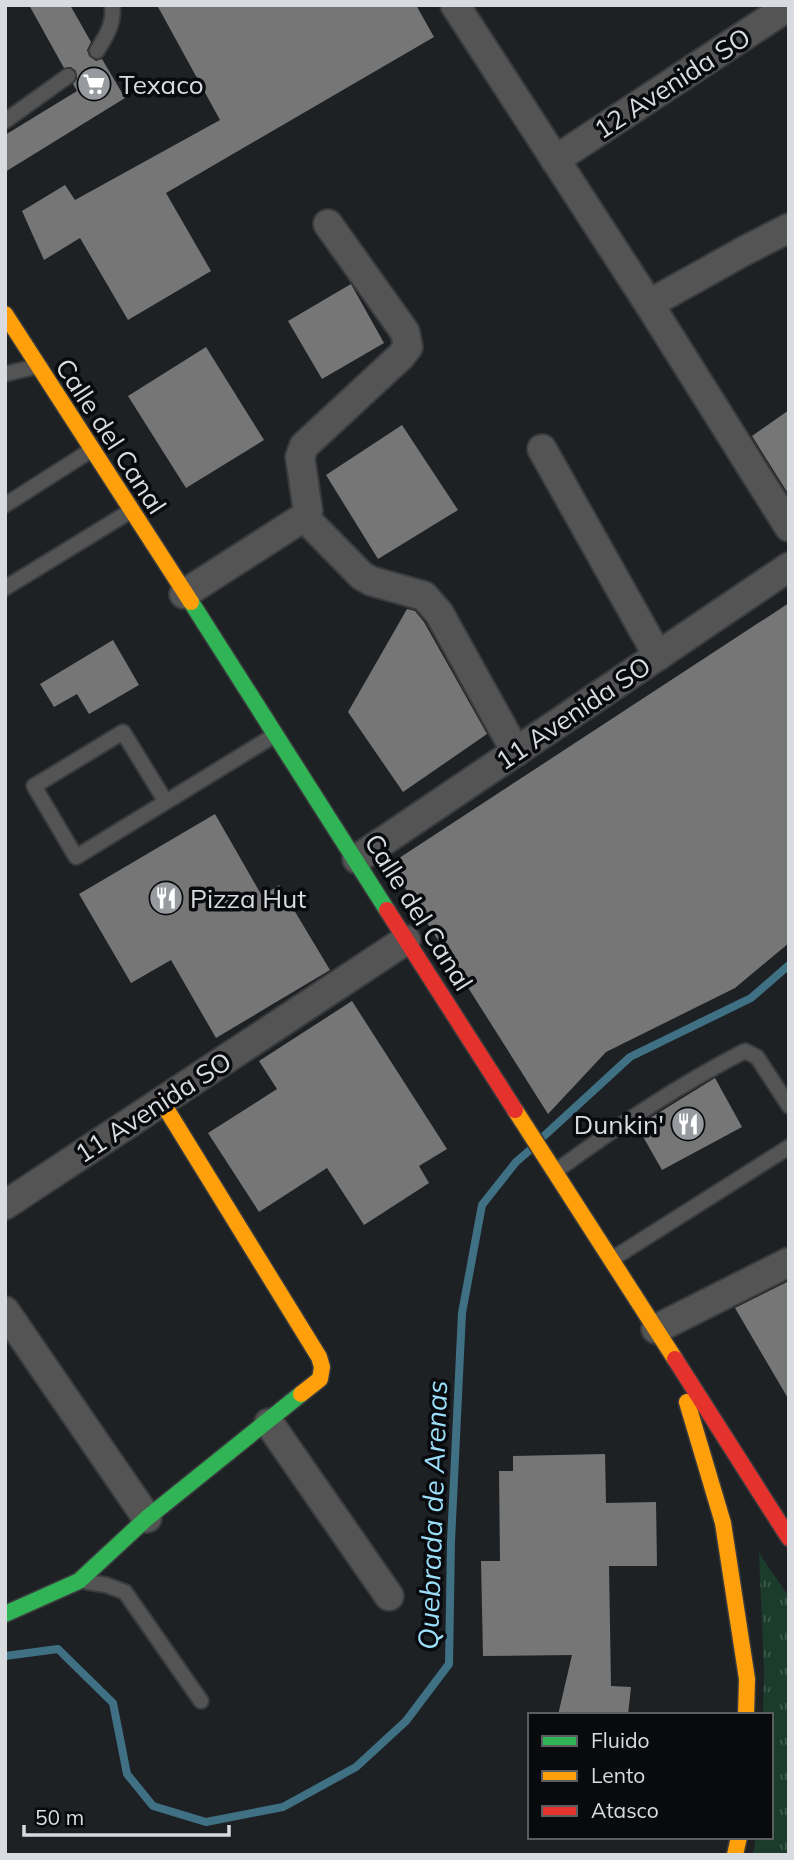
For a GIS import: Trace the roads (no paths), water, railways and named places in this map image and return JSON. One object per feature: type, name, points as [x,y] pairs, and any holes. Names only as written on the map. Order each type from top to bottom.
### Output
[{"type":"main road","name":"Calle del Canal","points":[[5,314],[90,450],[357,859],[672,1355],[780,1505],[789,1538]]},
{"type":"main road","points":[[5,1614],[79,1581],[147,1518],[269,1423],[320,1379],[322,1367],[319,1357],[162,1102]]},
{"type":"main road","points":[[672,1355],[723,1522],[747,1679],[746,1713]]},
{"type":"street","points":[[455,5],[649,304],[789,527]]},
{"type":"street","name":"12 Avenida SO","points":[[555,160],[789,6]]},
{"type":"street","points":[[184,594],[304,517],[308,511],[300,457],[304,446],[408,347],[405,332],[328,224]]},
{"type":"street","points":[[649,304],[789,228]]},
{"type":"street","points":[[542,449],[658,656]]},
{"type":"street","points":[[304,517],[362,576],[424,596],[439,613],[516,751]]},
{"type":"street","name":"11 Avenida SO","points":[[357,859],[789,567]]},
{"type":"street","name":"11 Avenida SO","points":[[5,1205],[407,940]]},
{"type":"street","points":[[656,1329],[789,1262]]},
{"type":"street","points":[[5,1311],[147,1518]]},
{"type":"street","points":[[269,1423],[389,1596]]},
{"type":"lane","points":[[97,51],[114,16],[112,5]]},
{"type":"lane","points":[[5,121],[68,76]]},
{"type":"lane","points":[[5,374],[37,366]]},
{"type":"lane","points":[[5,505],[90,450]]},
{"type":"lane","points":[[5,588],[131,512]]},
{"type":"lane","points":[[166,802],[123,732],[34,786],[76,857],[276,735]]},
{"type":"lane","points":[[551,1165],[745,1051],[757,1056],[789,1106]]},
{"type":"lane","points":[[611,1259],[789,1147]]},
{"type":"lane","points":[[79,1581],[106,1585],[125,1592],[201,1701]]},
{"type":"waterway","name":"Quebrada de Arenas","points":[[544,1136],[630,1057],[751,998],[789,965]]},
{"type":"waterway","name":"Quebrada de Arenas","points":[[5,1656],[58,1649],[113,1703],[127,1774],[153,1806],[206,1822],[283,1807],[356,1767],[406,1721],[449,1664],[451,1541],[462,1313],[482,1205],[516,1162],[530,1150]]},
{"type":"place","name":"Texaco","points":[[94,84]]},
{"type":"place","name":"Pizza Hut","points":[[166,898]]},
{"type":"place","name":"Dunkin'","points":[[688,1124]]}]
